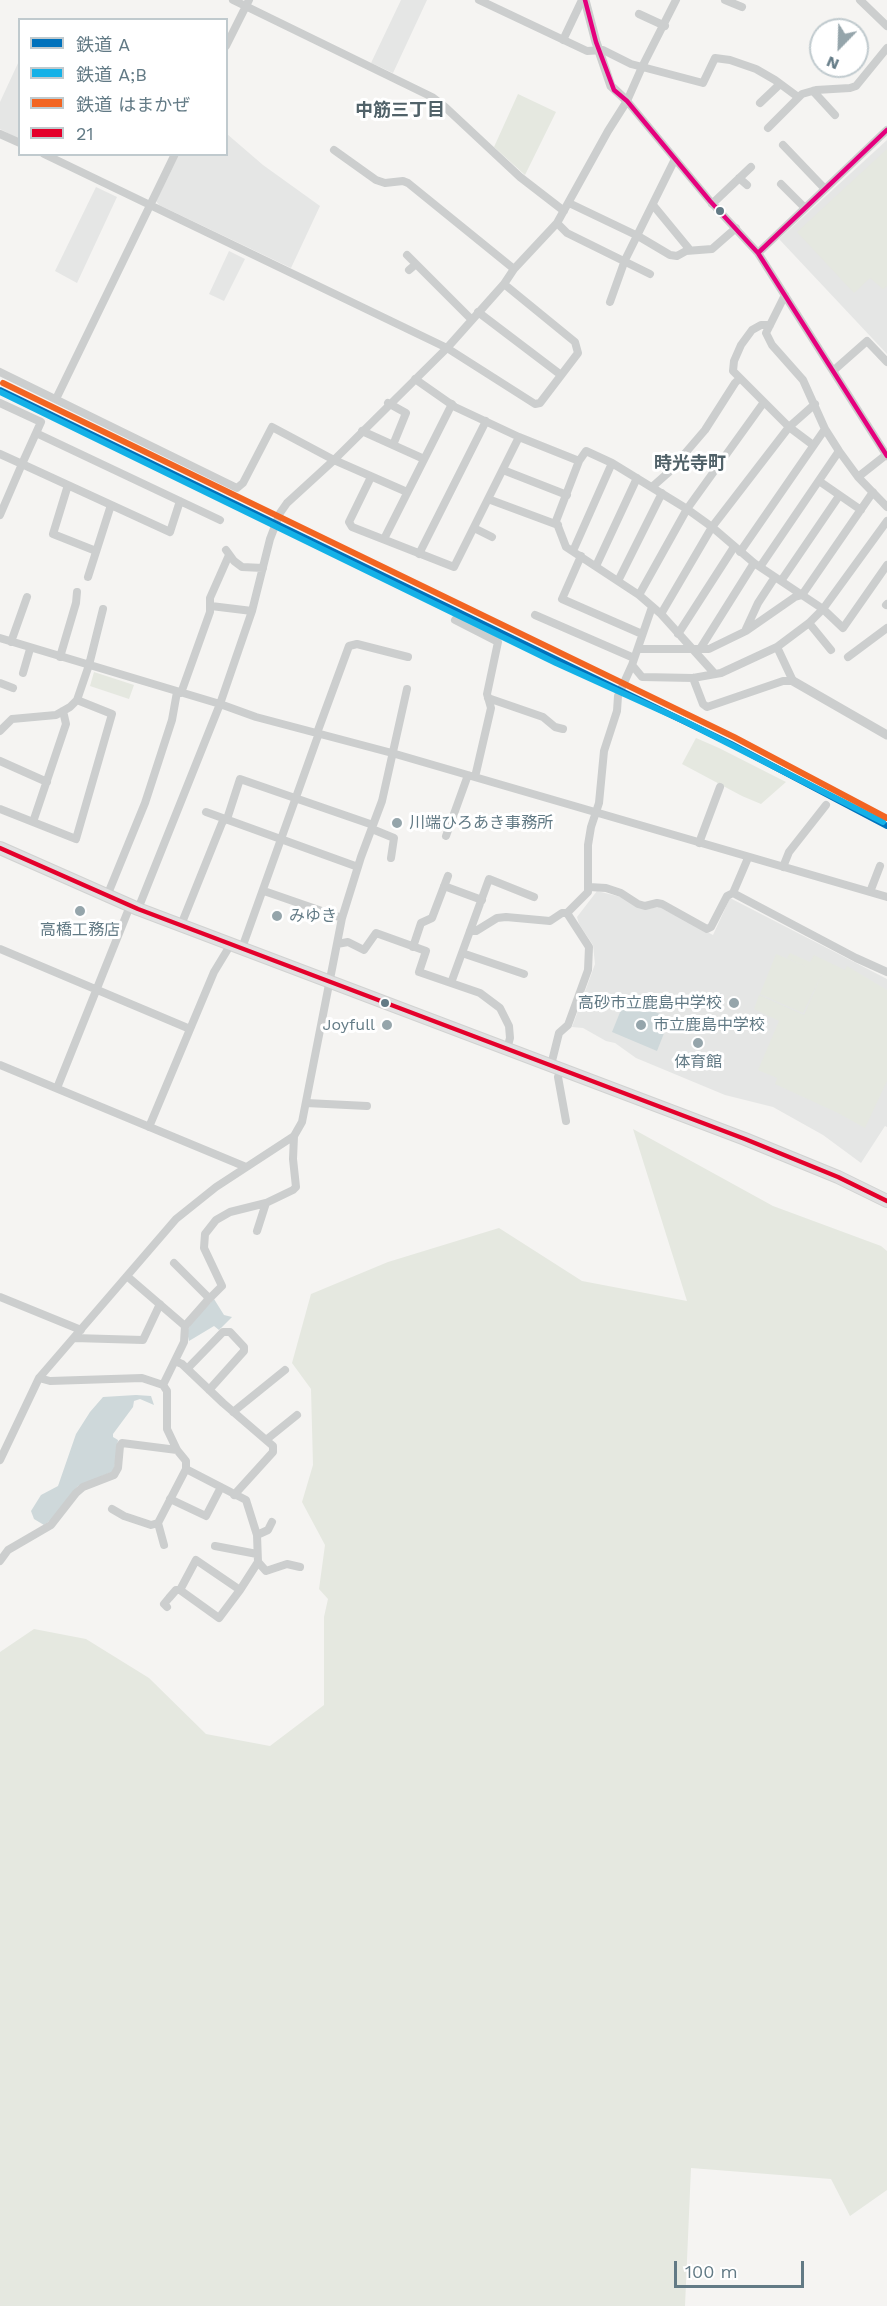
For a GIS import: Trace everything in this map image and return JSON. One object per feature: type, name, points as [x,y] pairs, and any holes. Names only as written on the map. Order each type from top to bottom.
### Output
[{"type":"highway","points":[[0,848],[134,907],[745,1138],[838,1177],[887,1202]]},
{"type":"street","points":[[233,0],[247,3],[432,97],[446,107],[520,177],[564,211]]},
{"type":"street","points":[[479,0],[586,51],[603,50],[619,59],[642,67],[703,83],[716,58],[750,66],[798,98]]},
{"type":"street","points":[[563,40],[583,0]]},
{"type":"street","points":[[583,0],[611,86],[627,101],[712,204],[758,253],[887,456],[858,477]]},
{"type":"street","points":[[57,1088],[97,989],[220,704],[252,611],[270,539],[280,513],[286,503],[447,348],[504,285],[514,268],[556,223],[627,101],[676,0]]},
{"type":"street","points":[[725,0],[742,7]]},
{"type":"street","points":[[860,0],[887,26]]},
{"type":"street","points":[[228,42],[247,3]]},
{"type":"street","points":[[639,14],[665,26]]},
{"type":"street","points":[[768,128],[802,94],[856,86],[887,48]]},
{"type":"street","points":[[760,103],[780,84]]},
{"type":"street","points":[[813,91],[835,115]]},
{"type":"street","points":[[758,253],[887,130]]},
{"type":"street","points":[[0,134],[18,142]]},
{"type":"street","points":[[783,145],[788,157],[825,189]]},
{"type":"street","points":[[334,150],[376,180],[385,183],[403,180],[408,183],[514,268]]},
{"type":"street","points":[[48,156],[447,348],[535,404],[540,403],[578,353],[575,342],[504,285]]},
{"type":"street","points":[[56,399],[174,156]]},
{"type":"street","points":[[610,302],[625,261],[675,159]]},
{"type":"street","points":[[712,204],[751,167]]},
{"type":"street","points":[[739,178],[747,185]]},
{"type":"street","points":[[782,184],[805,208]]},
{"type":"street","points":[[569,203],[638,236],[670,255],[677,256],[690,250],[712,249],[736,228]]},
{"type":"street","points":[[653,206],[690,250]]},
{"type":"street","points":[[556,223],[567,233],[650,274]]},
{"type":"street","points":[[407,255],[471,319]]},
{"type":"street","points":[[410,270],[416,264]]},
{"type":"street","points":[[785,295],[766,333],[772,345],[802,380],[825,429],[839,452],[858,477],[887,507]]},
{"type":"street","points":[[478,312],[561,375]]},
{"type":"street","points":[[770,325],[761,325],[752,330],[741,345],[734,361],[733,371],[789,427],[813,445]]},
{"type":"street","points":[[833,371],[867,341],[887,362]]},
{"type":"street","points":[[0,372],[237,488],[243,483],[272,428],[333,460],[407,492]]},
{"type":"street","points":[[652,487],[669,472],[705,430],[740,378]]},
{"type":"street","points":[[416,379],[452,405],[519,437],[579,461]]},
{"type":"street","points":[[639,596],[687,509],[764,402]]},
{"type":"street","points":[[0,403],[42,423],[0,515]]},
{"type":"street","points":[[388,403],[406,413],[393,445]]},
{"type":"street","points":[[661,615],[712,527],[789,427],[815,404]]},
{"type":"street","points":[[384,539],[452,405]]},
{"type":"street","points":[[420,554],[486,421]]},
{"type":"street","points":[[678,634],[825,429]]},
{"type":"street","points":[[362,431],[424,459]]},
{"type":"street","points":[[36,433],[220,520]]},
{"type":"street","points":[[371,477],[349,522],[352,526],[454,567],[519,437]]},
{"type":"street","points":[[715,674],[696,649],[652,607],[618,581],[566,547],[556,521],[579,461],[586,451],[637,477],[687,509],[757,565],[823,609],[843,628],[887,565]]},
{"type":"street","points":[[696,649],[839,452]]},
{"type":"street","points":[[0,454],[170,532],[180,501]]},
{"type":"street","points":[[612,463],[562,599],[642,634]]},
{"type":"street","points":[[503,470],[567,495]]},
{"type":"street","points":[[596,566],[637,477]]},
{"type":"street","points":[[819,481],[861,510]]},
{"type":"street","points":[[68,485],[53,534],[96,551]]},
{"type":"street","points":[[639,649],[710,649],[746,631],[795,597],[802,595],[873,492]]},
{"type":"street","points":[[0,493],[8,497]]},
{"type":"street","points":[[618,581],[662,493]]},
{"type":"street","points":[[746,631],[758,603],[839,496]]},
{"type":"street","points":[[488,499],[558,525]]},
{"type":"street","points":[[88,577],[111,506]]},
{"type":"street","points":[[535,615],[633,662],[642,677],[693,678],[721,674],[777,647],[809,623],[823,609],[887,520]]},
{"type":"street","points":[[474,528],[492,537]]},
{"type":"street","points":[[106,896],[145,803],[179,692],[211,606],[210,598],[227,552],[242,567],[263,568]]},
{"type":"street","points":[[60,657],[76,603],[77,592]]},
{"type":"street","points":[[11,642],[27,597]]},
{"type":"street","points":[[211,606],[252,611]]},
{"type":"street","points":[[470,931],[476,931],[497,918],[550,921],[562,913],[567,913],[588,892],[588,845],[602,787],[604,751],[617,711],[618,696],[639,649],[652,607]]},
{"type":"street","points":[[0,731],[12,719],[56,715],[77,700],[89,665],[103,609]]},
{"type":"street","points":[[446,836],[472,776],[491,708],[487,694],[498,642],[455,620]]},
{"type":"street","points":[[809,623],[831,650]]},
{"type":"street","points":[[848,657],[887,628]]},
{"type":"street","points":[[0,638],[30,649],[220,704],[256,717],[392,753],[887,897]]},
{"type":"street","points":[[149,1127],[214,972],[236,946],[264,891],[349,646],[357,644],[408,657]]},
{"type":"street","points":[[777,647],[793,681]]},
{"type":"street","points":[[22,673],[30,649]]},
{"type":"street","points":[[693,678],[703,704],[707,707],[783,681],[793,681],[887,735]]},
{"type":"street","points":[[1,685],[13,688]]},
{"type":"street","points":[[163,1385],[184,1342],[184,1326],[222,1286],[204,1248],[203,1241],[209,1227],[230,1212],[266,1203],[296,1187],[293,1159],[294,1136],[302,1122],[342,918],[382,801],[407,689]]},
{"type":"street","points":[[488,698],[543,717],[563,729]]},
{"type":"street","points":[[0,809],[76,839],[112,714],[77,700]]},
{"type":"street","points":[[33,822],[66,724],[63,711]]},
{"type":"street","points":[[0,761],[47,782]]},
{"type":"street","points":[[181,925],[240,779],[373,827],[394,838],[391,858]]},
{"type":"street","points":[[699,843],[720,787]]},
{"type":"street","points":[[783,867],[789,852],[826,805]]},
{"type":"street","points":[[206,812],[358,867]]},
{"type":"street","points":[[589,887],[606,888],[621,893],[645,906],[662,904],[706,928],[711,927],[728,896],[734,892],[748,858]]},
{"type":"street","points":[[870,892],[880,866]]},
{"type":"street","points":[[413,947],[421,923],[432,918],[448,876]]},
{"type":"street","points":[[451,983],[489,879],[534,897]]},
{"type":"street","points":[[444,886],[482,900]]},
{"type":"street","points":[[264,891],[342,918]]},
{"type":"street","points":[[734,892],[887,972]]},
{"type":"street","points":[[566,1121],[556,1067],[559,1033],[568,1025],[590,960],[589,947],[567,913]]},
{"type":"street","points":[[337,944],[348,942],[364,950],[376,933],[426,951],[419,972],[480,993],[500,1008],[509,1026],[510,1038],[507,1049]]},
{"type":"street","points":[[0,949],[190,1029]]},
{"type":"street","points":[[462,953],[524,974]]},
{"type":"street","points":[[501,966],[504,958]]},
{"type":"street","points":[[0,1065],[246,1167]]},
{"type":"street","points":[[306,1103],[366,1106]]},
{"type":"street","points":[[0,1460],[39,1378],[177,1219],[216,1187],[294,1136]]},
{"type":"street","points":[[256,1231],[266,1203]]},
{"type":"street","points":[[174,1263],[208,1297],[207,1301]]},
{"type":"street","points":[[128,1277],[184,1326]]},
{"type":"street","points":[[0,1297],[81,1330]]},
{"type":"street","points":[[74,1338],[143,1340],[160,1304]]},
{"type":"street","points":[[187,1369],[223,1332],[230,1332],[244,1347],[244,1351],[209,1390]]},
{"type":"street","points":[[175,1361],[187,1369],[273,1446],[273,1452],[234,1494]]},
{"type":"street","points":[[233,1412],[282,1376]]},
{"type":"street","points":[[39,1378],[50,1381],[142,1378],[163,1385],[167,1391],[167,1429],[177,1450],[186,1461],[186,1469],[158,1522],[151,1525],[124,1516],[112,1509]]},
{"type":"street","points":[[266,1440],[297,1415]]},
{"type":"street","points":[[0,1562],[8,1550],[51,1525],[83,1486],[114,1475],[118,1468],[122,1443],[177,1450]]},
{"type":"street","points":[[180,1590],[219,1618],[240,1590],[257,1558],[257,1535],[246,1500],[186,1469]]},
{"type":"street","points":[[170,1499],[206,1516],[221,1487]]},
{"type":"street","points":[[158,1522],[164,1545]]},
{"type":"street","points":[[257,1535],[268,1530],[272,1522]]},
{"type":"street","points":[[215,1546],[257,1558],[266,1571],[287,1564],[300,1567]]},
{"type":"street","points":[[167,1608],[164,1604],[176,1590],[180,1590],[196,1560],[240,1590]]},
{"type":"shaded area","points":[[401,0],[427,0],[393,73],[371,63]]},
{"type":"shaded area","points":[[18,63],[18,138],[0,129],[0,102]]},
{"type":"shaded area","points":[[518,94],[556,112],[525,175],[494,147]]},
{"type":"shaded area","points":[[228,135],[263,165],[320,206],[291,268],[159,205],[156,201],[178,156],[228,156]]},
{"type":"shaded area","points":[[887,140],[887,354],[779,239]]},
{"type":"shaded area","points":[[887,149],[887,286],[883,289],[870,278],[854,293],[797,232]]},
{"type":"shaded area","points":[[96,187],[117,197],[77,283],[55,271]]},
{"type":"shaded area","points":[[229,251],[245,259],[224,301],[209,294]]},
{"type":"shaded area","points":[[94,672],[134,685],[129,699],[90,686]]},
{"type":"shaded area","points":[[696,738],[786,782],[761,804],[742,796],[682,764]]},
{"type":"shaded area","name":"高砂市立鹿島中学校","points":[[597,891],[625,898],[648,909],[659,907],[713,935],[730,898],[887,979],[887,1127],[885,1126],[861,1163],[823,1135],[773,1107],[725,1095],[636,1058],[615,1043],[606,1041],[583,1028],[572,1027],[595,964],[593,945],[577,917]]},
{"type":"shaded area","points":[[790,953],[810,962],[814,955],[845,970],[847,966],[887,990],[887,1081],[865,1128],[775,1084],[777,1078],[758,1070],[779,1021],[754,1009],[759,995],[804,1015],[822,974],[803,1013],[760,994],[776,954],[809,968],[787,958]]},
{"type":"shaded area","name":"市立鹿島中学校","points":[[625,1000],[670,1018],[657,1051],[612,1032]]},
{"type":"shaded area","points":[[633,1129],[773,1206],[881,1246],[887,1251],[887,2190],[850,2216],[831,2179],[691,2168],[685,2306],[0,2306],[0,1652],[34,1629],[86,1639],[149,1678],[206,1734],[270,1746],[324,1705],[324,1617],[328,1599],[319,1589],[325,1545],[302,1502],[313,1465],[311,1389],[292,1363],[311,1294],[388,1262],[499,1228],[582,1281],[687,1301]]},
{"type":"shaded area","points":[[214,1299],[224,1315],[232,1317],[219,1330],[214,1326],[189,1341],[187,1332],[191,1323]]},
{"type":"shaded area","points":[[151,1396],[154,1405],[140,1399],[134,1401],[133,1407],[113,1434],[113,1437],[118,1440],[114,1471],[78,1486],[51,1520],[44,1525],[34,1519],[31,1511],[41,1495],[58,1486],[76,1434],[90,1412],[103,1397]]},
{"type":"rail line","name":"はまかぜ","points":[[3,383],[734,737],[887,818]]},
{"type":"rail line","name":"A","points":[[0,390],[731,744],[887,826]]},
{"type":"rail line","name":"A;B","points":[[0,392],[556,663],[686,722],[883,822]]},
{"type":"transit line","points":[[585,0],[596,42],[614,90],[627,101],[710,201],[758,253],[887,456]]},
{"type":"transit line","points":[[758,253],[887,130]]},
{"type":"transit line","name":"21","points":[[0,848],[138,909],[745,1139],[838,1177],[887,1201]]},
{"type":"place","name":"川端ひろあき事務所","points":[[397,823]]},
{"type":"place","name":"高橋工務店","points":[[80,911]]},
{"type":"place","name":"みゆき","points":[[277,916]]},
{"type":"place","name":"高砂市立鹿島中学校","points":[[734,1003]]},
{"type":"place","name":"Joyfull","points":[[387,1025]]},
{"type":"place","name":"市立鹿島中学校","points":[[641,1025]]},
{"type":"place","name":"体育館","points":[[698,1043]]},
{"type":"district","name":"中筋三丁目","points":[[400,111]]},
{"type":"district","name":"時光寺町","points":[[690,464]]}]
